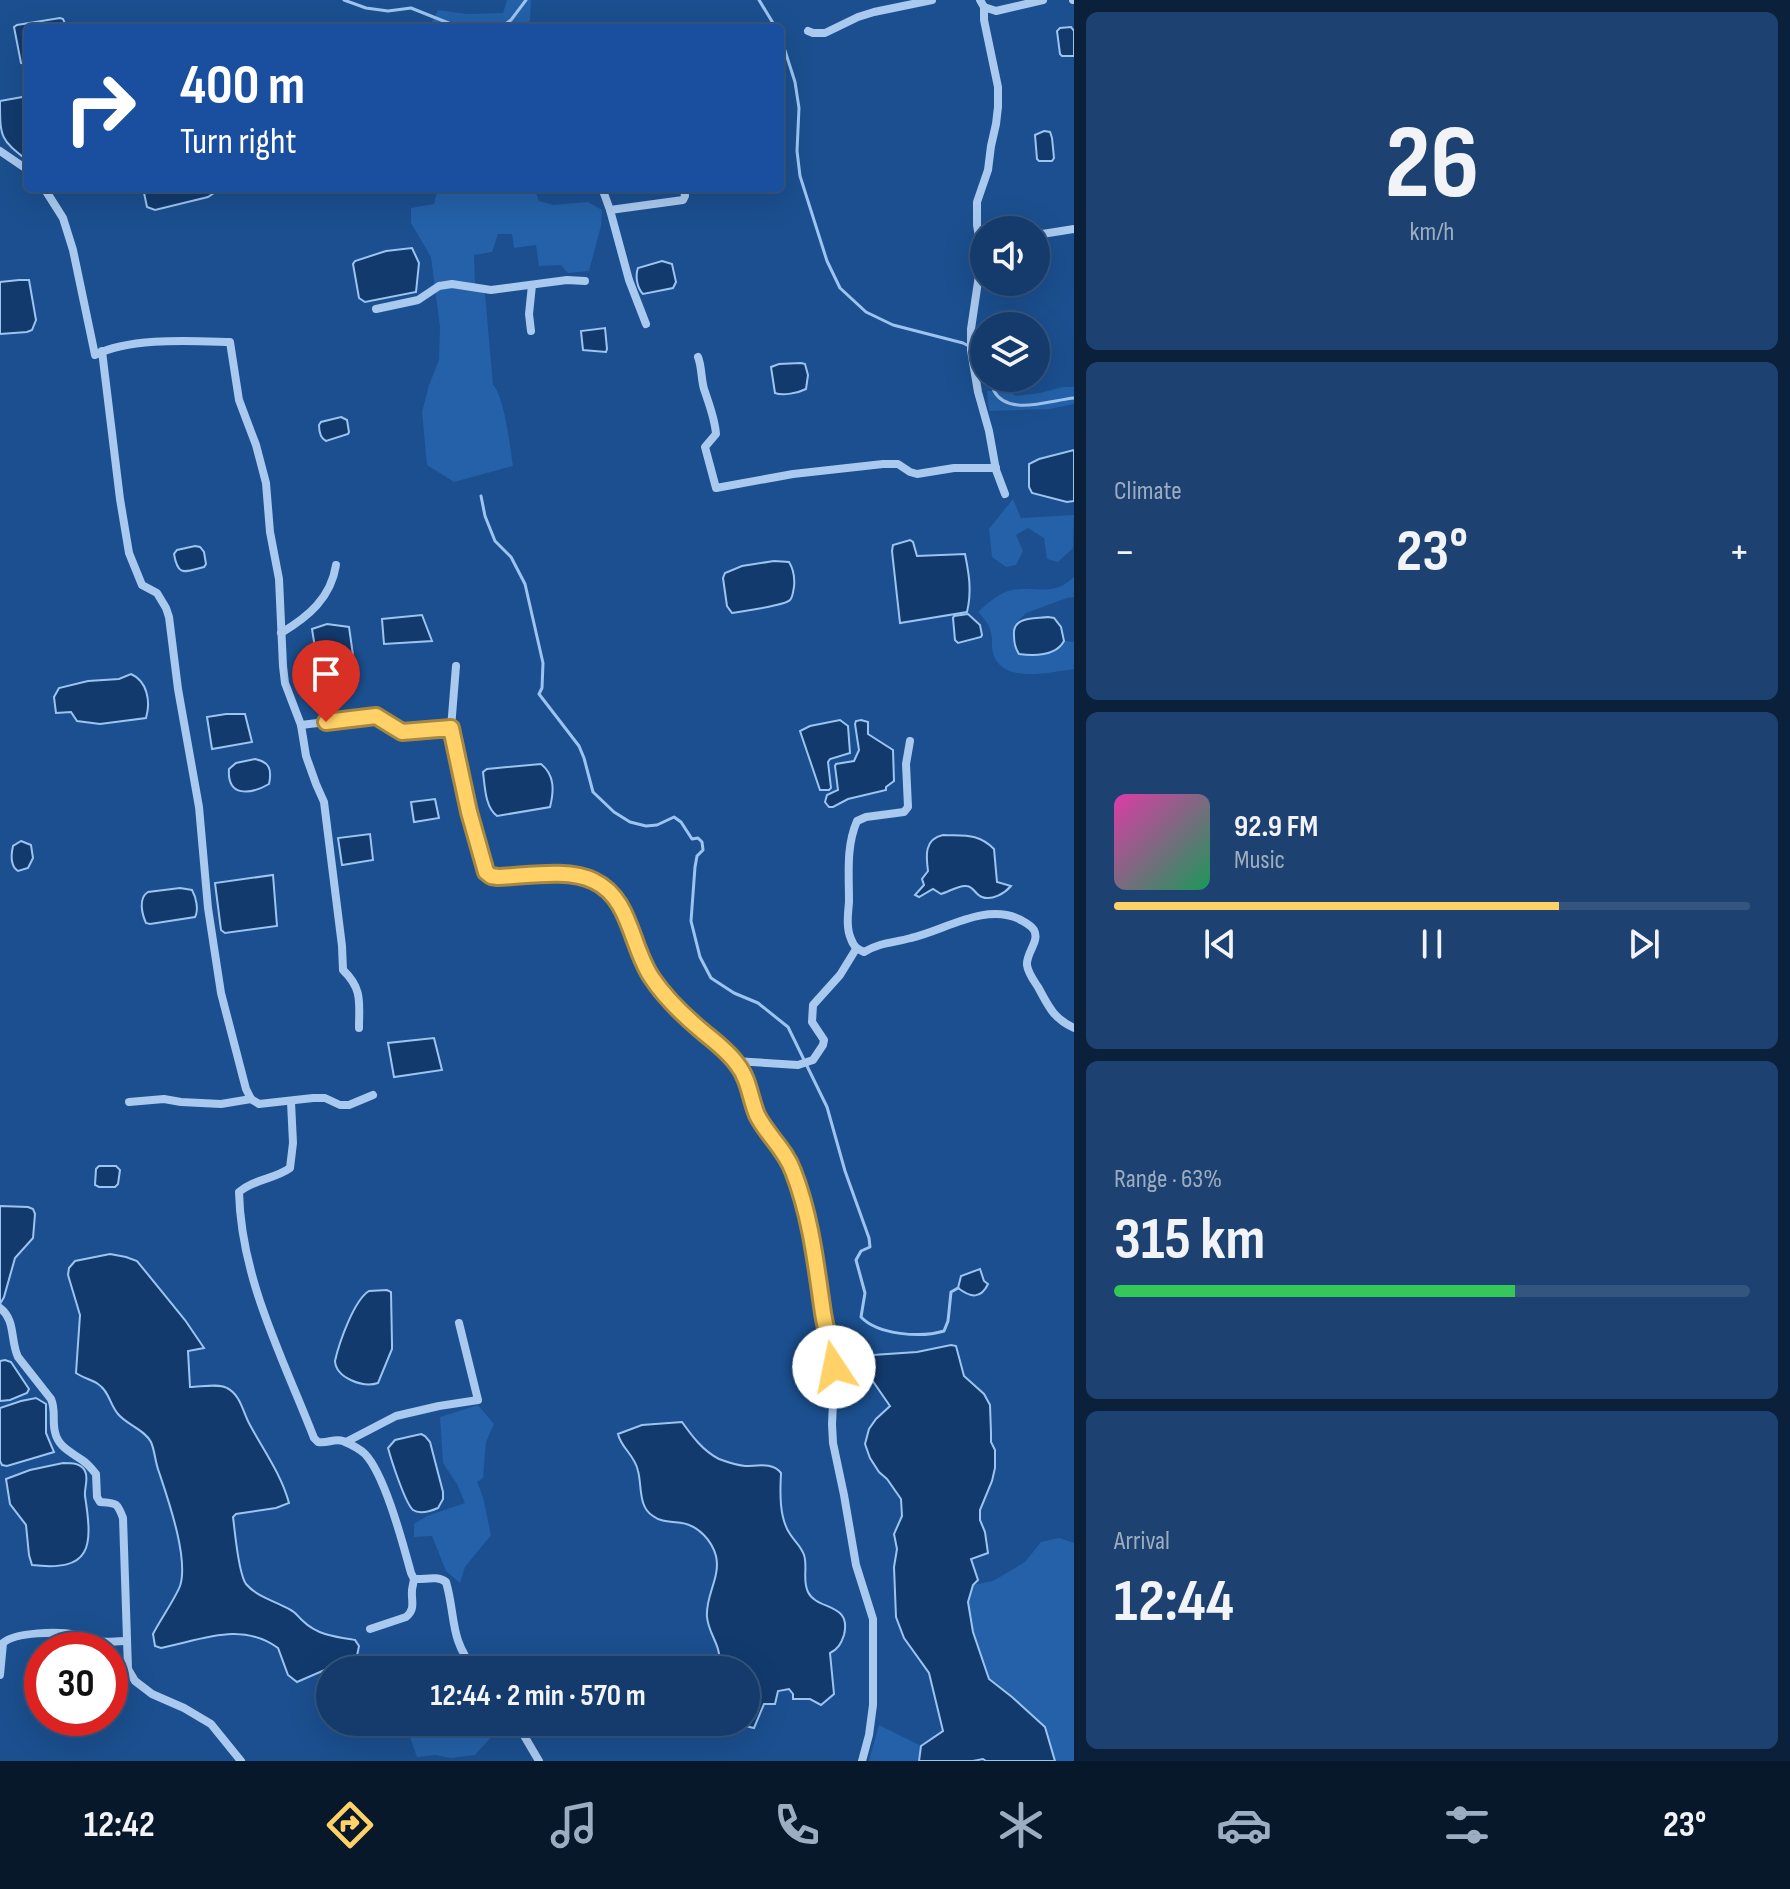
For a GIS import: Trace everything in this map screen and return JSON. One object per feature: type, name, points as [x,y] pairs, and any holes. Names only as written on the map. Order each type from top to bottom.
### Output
[{"type":"street","points":[[808,31],[825,33],[874,12],[932,0]]},
{"type":"street","points":[[982,3],[996,11],[1043,0]]},
{"type":"street","points":[[977,216],[977,202],[988,170],[998,107],[998,87],[982,3]]},
{"type":"street","points":[[0,152],[24,167]]},
{"type":"street","points":[[47,192],[63,218],[73,250],[95,355],[129,345],[185,340],[230,342],[239,400],[266,483],[270,532],[279,579],[285,683],[301,725],[306,756],[324,802],[343,970],[353,979],[359,993],[359,1028]]},
{"type":"street","points":[[603,192],[629,280],[646,324]]},
{"type":"street","points":[[610,210],[683,200],[684,192]]},
{"type":"street","points":[[1050,233],[1074,229]]},
{"type":"street","points":[[376,309],[418,300],[439,286],[452,284],[491,290],[567,280],[585,281]]},
{"type":"street","points":[[531,331],[532,285]]},
{"type":"street","points":[[976,296],[971,350],[978,392],[1005,494]]},
{"type":"street","points":[[102,351],[129,553],[142,585],[157,593],[169,617],[199,807],[208,908],[221,993],[242,1076],[251,1099],[259,1104],[325,1098],[340,1105],[349,1105],[373,1095]]},
{"type":"street","points":[[698,357],[715,425],[716,434],[705,447],[716,488],[793,474],[883,464],[898,464],[917,474],[954,468],[996,468]]},
{"type":"street","points":[[281,633],[304,619],[323,598],[331,585],[336,565]]},
{"type":"street","points":[[456,666],[451,728],[486,872],[498,877],[572,874],[595,881],[607,889],[624,913],[650,976],[673,1006],[735,1061],[744,1076],[758,1115],[780,1146],[793,1172],[815,1252],[834,1367],[833,1443],[856,1565],[873,1619],[873,1705],[862,1761]]},
{"type":"street","points":[[301,725],[376,716],[402,732],[451,728]]},
{"type":"street","points":[[910,741],[906,764],[908,807],[904,812],[857,821],[852,832],[848,861],[849,937],[856,949],[864,952],[883,942],[911,938],[981,915],[1006,913],[1033,929],[1036,936],[1027,968],[1050,1010],[1061,1022],[1074,1028]]},
{"type":"street","points":[[735,1061],[798,1065],[813,1060],[824,1040],[812,1022],[813,1005],[840,975],[856,949]]},
{"type":"street","points":[[129,1102],[164,1099],[221,1104],[251,1099]]},
{"type":"street","points":[[291,1102],[293,1143],[290,1168],[239,1192],[242,1235],[260,1303],[314,1438],[318,1442],[346,1442],[365,1455],[377,1474],[397,1526],[414,1579],[411,1614],[370,1629]]},
{"type":"street","points":[[0,1308],[11,1320],[18,1357],[54,1404],[58,1441],[73,1455],[84,1460],[96,1474],[100,1502],[112,1502],[118,1506],[123,1518],[126,1632]]},
{"type":"street","points":[[346,1442],[396,1416],[478,1400],[459,1323]]},
{"type":"street","points":[[414,1579],[433,1577],[446,1582],[456,1638],[464,1656]]},
{"type":"street","points":[[0,1675],[3,1643],[9,1638],[24,1637]]},
{"type":"street","points":[[128,1669],[135,1681],[152,1694],[211,1724],[241,1761]]},
{"type":"street","points":[[524,1736],[539,1761]]},
{"type":"shaded area","points":[[507,0],[531,0],[528,24],[431,24],[438,10],[467,14],[503,13]]},
{"type":"shaded area","points":[[60,18],[65,24],[24,24],[24,64],[21,63],[14,27],[17,25]]},
{"type":"shaded area","points":[[1071,27],[1074,31],[1074,56],[1062,56],[1057,31]]},
{"type":"shaded area","points":[[24,97],[24,158],[7,142],[1,130],[0,101]]},
{"type":"shaded area","points":[[1050,132],[1052,138],[1052,161],[1037,159],[1035,135]]},
{"type":"shaded area","points":[[144,192],[214,192],[208,197],[155,210],[147,207]]},
{"type":"shaded area","points":[[437,192],[536,192],[539,201],[553,205],[588,202],[602,210],[589,271],[568,273],[561,265],[539,266],[536,245],[514,248],[512,234],[498,234],[492,252],[474,255],[475,283],[485,294],[493,385],[504,411],[513,466],[454,482],[427,465],[422,412],[439,360],[440,327],[431,257],[411,223],[411,208],[434,204]]},
{"type":"shaded area","points":[[412,248],[419,263],[416,292],[365,302],[359,298],[355,261],[386,251]]},
{"type":"shaded area","points":[[662,261],[672,264],[676,282],[673,288],[643,294],[637,282],[638,268]]},
{"type":"shaded area","points":[[29,280],[36,320],[32,330],[27,332],[0,334],[0,282]]},
{"type":"shaded area","points":[[605,328],[606,352],[583,350],[581,331]]},
{"type":"shaded area","points":[[805,364],[808,375],[806,389],[790,394],[775,393],[771,367]]},
{"type":"shaded area","points":[[1074,387],[1074,404],[1049,409],[989,411],[987,392],[1010,392],[1016,396]]},
{"type":"shaded area","points":[[341,417],[347,420],[348,434],[324,440],[320,432],[321,422]]},
{"type":"shaded area","points":[[1074,450],[1074,501],[1032,493],[1029,464]]},
{"type":"shaded area","points":[[1013,499],[1021,518],[1074,515],[1073,548],[1058,562],[1047,559],[1044,538],[1028,528],[1016,535],[1023,551],[1016,565],[1006,567],[992,557],[989,529]]},
{"type":"shaded area","points":[[910,540],[917,556],[965,554],[970,590],[967,612],[900,623],[892,551],[893,545]]},
{"type":"shaded area","points":[[195,546],[204,552],[206,564],[191,570],[180,570],[174,554],[177,550]]},
{"type":"shaded area","points":[[789,562],[792,568],[794,583],[790,600],[732,613],[727,606],[725,573],[742,566]]},
{"type":"shaded area","points":[[1074,577],[1074,597],[1026,613],[1014,625],[1019,654],[1054,652],[1064,641],[1074,642],[1074,669],[1028,674],[1016,673],[998,663],[993,653],[989,627],[978,612],[1007,591],[1052,589]]},
{"type":"shaded area","points":[[968,614],[980,625],[982,635],[958,643],[953,618]]},
{"type":"shaded area","points":[[422,615],[432,641],[384,644],[382,619]]},
{"type":"shaded area","points":[[1054,618],[1061,627],[1064,641],[1056,650],[1044,654],[1019,654],[1014,641],[1016,625],[1025,620]]},
{"type":"shaded area","points":[[327,624],[349,627],[353,655],[317,660],[312,629]]},
{"type":"shaded area","points":[[131,674],[141,681],[146,692],[146,718],[100,724],[77,721],[71,712],[56,713],[54,697],[59,688],[88,681],[119,679]]},
{"type":"shaded area","points":[[245,714],[252,742],[212,749],[207,717]]},
{"type":"shaded area","points":[[840,720],[848,726],[850,753],[830,759],[831,788],[820,790],[800,731]]},
{"type":"shaded area","points":[[861,720],[868,722],[868,734],[893,750],[894,781],[886,790],[829,807],[825,802],[827,795],[838,790],[835,766],[854,761],[859,750],[855,724]]},
{"type":"shaded area","points":[[255,759],[269,767],[269,784],[254,790],[236,789],[229,778],[229,769],[236,763]]},
{"type":"shaded area","points":[[541,764],[549,773],[552,784],[550,807],[497,816],[488,802],[483,772],[487,769]]},
{"type":"shaded area","points":[[435,799],[439,818],[414,822],[411,802]]},
{"type":"shaded area","points":[[370,834],[373,860],[342,865],[338,838]]},
{"type":"shaded area","points":[[943,835],[971,836],[988,844],[994,849],[997,882],[1011,886],[1002,894],[990,898],[980,896],[966,886],[941,894],[933,889],[919,897],[915,895],[924,885],[922,879],[928,871],[929,844]]},
{"type":"shaded area","points":[[21,841],[31,845],[33,858],[28,868],[18,871],[12,863],[12,853],[13,846]]},
{"type":"shaded area","points":[[273,875],[277,926],[225,933],[221,930],[215,883]]},
{"type":"shaded area","points":[[180,888],[192,890],[197,911],[195,917],[146,923],[142,906],[145,895]]},
{"type":"shaded area","points":[[434,1038],[442,1070],[394,1077],[388,1043]]},
{"type":"shaded area","points":[[99,1166],[116,1166],[120,1170],[115,1187],[95,1185]]},
{"type":"shaded area","points":[[0,1206],[28,1207],[35,1214],[33,1238],[15,1258],[0,1304]]},
{"type":"shaded area","points":[[110,1254],[137,1261],[185,1320],[204,1348],[188,1351],[190,1387],[219,1386],[236,1395],[282,1482],[289,1503],[233,1517],[243,1579],[261,1596],[291,1610],[308,1626],[327,1635],[355,1640],[359,1646],[357,1656],[316,1656],[316,1674],[297,1682],[288,1675],[278,1648],[250,1635],[221,1635],[161,1648],[155,1646],[153,1634],[180,1586],[180,1545],[148,1438],[118,1414],[102,1387],[76,1373],[80,1315],[68,1275],[75,1261]]},
{"type":"shaded area","points":[[980,1269],[988,1284],[982,1292],[971,1295],[958,1288],[961,1276]]},
{"type":"shaded area","points":[[369,1291],[391,1292],[392,1349],[378,1383],[372,1384],[358,1383],[345,1377],[335,1361],[353,1312]]},
{"type":"shaded area","points":[[956,1346],[964,1376],[984,1394],[990,1405],[991,1442],[995,1450],[992,1481],[980,1510],[988,1553],[971,1559],[978,1580],[973,1585],[968,1602],[973,1632],[989,1679],[1045,1727],[1055,1761],[919,1761],[921,1746],[943,1731],[929,1673],[904,1638],[896,1617],[894,1567],[897,1549],[894,1534],[902,1516],[901,1499],[879,1472],[865,1444],[869,1429],[890,1406],[870,1377],[873,1355],[917,1352]]},
{"type":"shaded area","points":[[0,1361],[11,1362],[29,1389],[27,1393],[0,1401]]},
{"type":"shaded area","points":[[36,1398],[46,1404],[46,1433],[54,1452],[2,1465],[0,1408]]},
{"type":"shaded area","points":[[478,1405],[494,1424],[486,1442],[483,1478],[477,1482],[491,1535],[465,1567],[460,1583],[446,1571],[432,1536],[414,1537],[414,1524],[427,1516],[465,1503],[443,1463],[440,1417]]},
{"type":"shaded area","points":[[682,1422],[713,1456],[742,1466],[769,1466],[781,1473],[782,1513],[786,1528],[804,1555],[808,1592],[812,1598],[838,1612],[845,1624],[840,1644],[830,1653],[834,1694],[821,1705],[810,1699],[793,1699],[789,1689],[778,1691],[775,1704],[764,1704],[760,1714],[760,1656],[719,1656],[707,1617],[717,1564],[714,1550],[694,1527],[660,1520],[645,1507],[636,1465],[618,1434],[642,1425]]},
{"type":"shaded area","points":[[421,1434],[430,1442],[443,1492],[438,1508],[422,1512],[410,1506],[388,1448],[395,1440]]},
{"type":"shaded area","points":[[63,1463],[79,1465],[86,1474],[88,1542],[77,1560],[52,1566],[32,1565],[26,1525],[10,1504],[6,1479]]},
{"type":"shaded area","points":[[1059,1538],[1074,1543],[1074,1761],[1055,1761],[1045,1727],[989,1679],[973,1632],[968,1602],[973,1585],[993,1581],[1025,1562],[1041,1542]]},
{"type":"shaded area","points":[[879,1725],[921,1746],[919,1761],[869,1761]]},
{"type":"shaded area","points":[[410,1736],[492,1736],[475,1755],[417,1757]]},
{"type":"waterway","points":[[344,0],[366,8],[388,11],[411,8],[451,24]]},
{"type":"waterway","points":[[506,24],[526,0]]},
{"type":"waterway","points":[[759,0],[774,24]]},
{"type":"waterway","points":[[784,48],[799,108],[797,151],[800,176],[827,261],[840,288],[866,312],[893,325],[970,347]]},
{"type":"waterway","points":[[995,392],[1001,399],[1019,405],[1074,398]]},
{"type":"waterway","points":[[481,496],[495,541],[511,557],[525,584],[543,663],[539,694],[579,746],[593,792],[630,822],[657,825],[674,817],[692,839],[698,838],[702,842],[703,850],[697,856],[695,867],[691,921],[700,957],[711,978],[734,993],[758,1003],[788,1027],[827,1107],[869,1238],[870,1247],[861,1251],[856,1260],[865,1293],[861,1317],[878,1328],[900,1333],[944,1331],[951,1292],[958,1288]]},
{"type":"route","points":[[326,722],[376,716],[402,732],[451,728],[486,872],[498,877],[572,874],[595,881],[607,889],[624,913],[650,976],[673,1006],[738,1065],[758,1115],[787,1157],[800,1190],[812,1236],[834,1367]]}]
